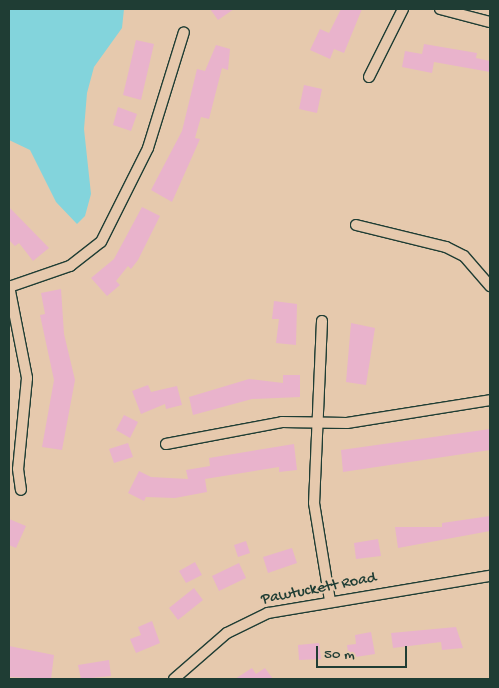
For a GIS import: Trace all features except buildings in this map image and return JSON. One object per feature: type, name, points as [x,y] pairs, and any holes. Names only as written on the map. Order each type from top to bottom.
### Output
[{"type":"street","points":[[369,77],[403,9]]},
{"type":"street","points":[[440,9],[490,22]]},
{"type":"street","points":[[21,490],[18,469],[28,378],[9,286],[70,266],[101,242],[148,148],[184,32]]},
{"type":"street","points":[[356,225],[446,247],[469,261],[490,286]]},
{"type":"street","points":[[322,321],[314,503],[330,601]]},
{"type":"street","points":[[166,444],[282,422],[366,421],[490,400]]},
{"type":"street","name":"Pawtuckett Road","points":[[174,679],[246,622],[330,601],[490,576]]},
{"type":"water","points":[[9,9],[124,9],[122,28],[94,67],[87,93],[84,129],[91,194],[85,216],[77,224],[56,202],[30,150],[9,140]]}]
